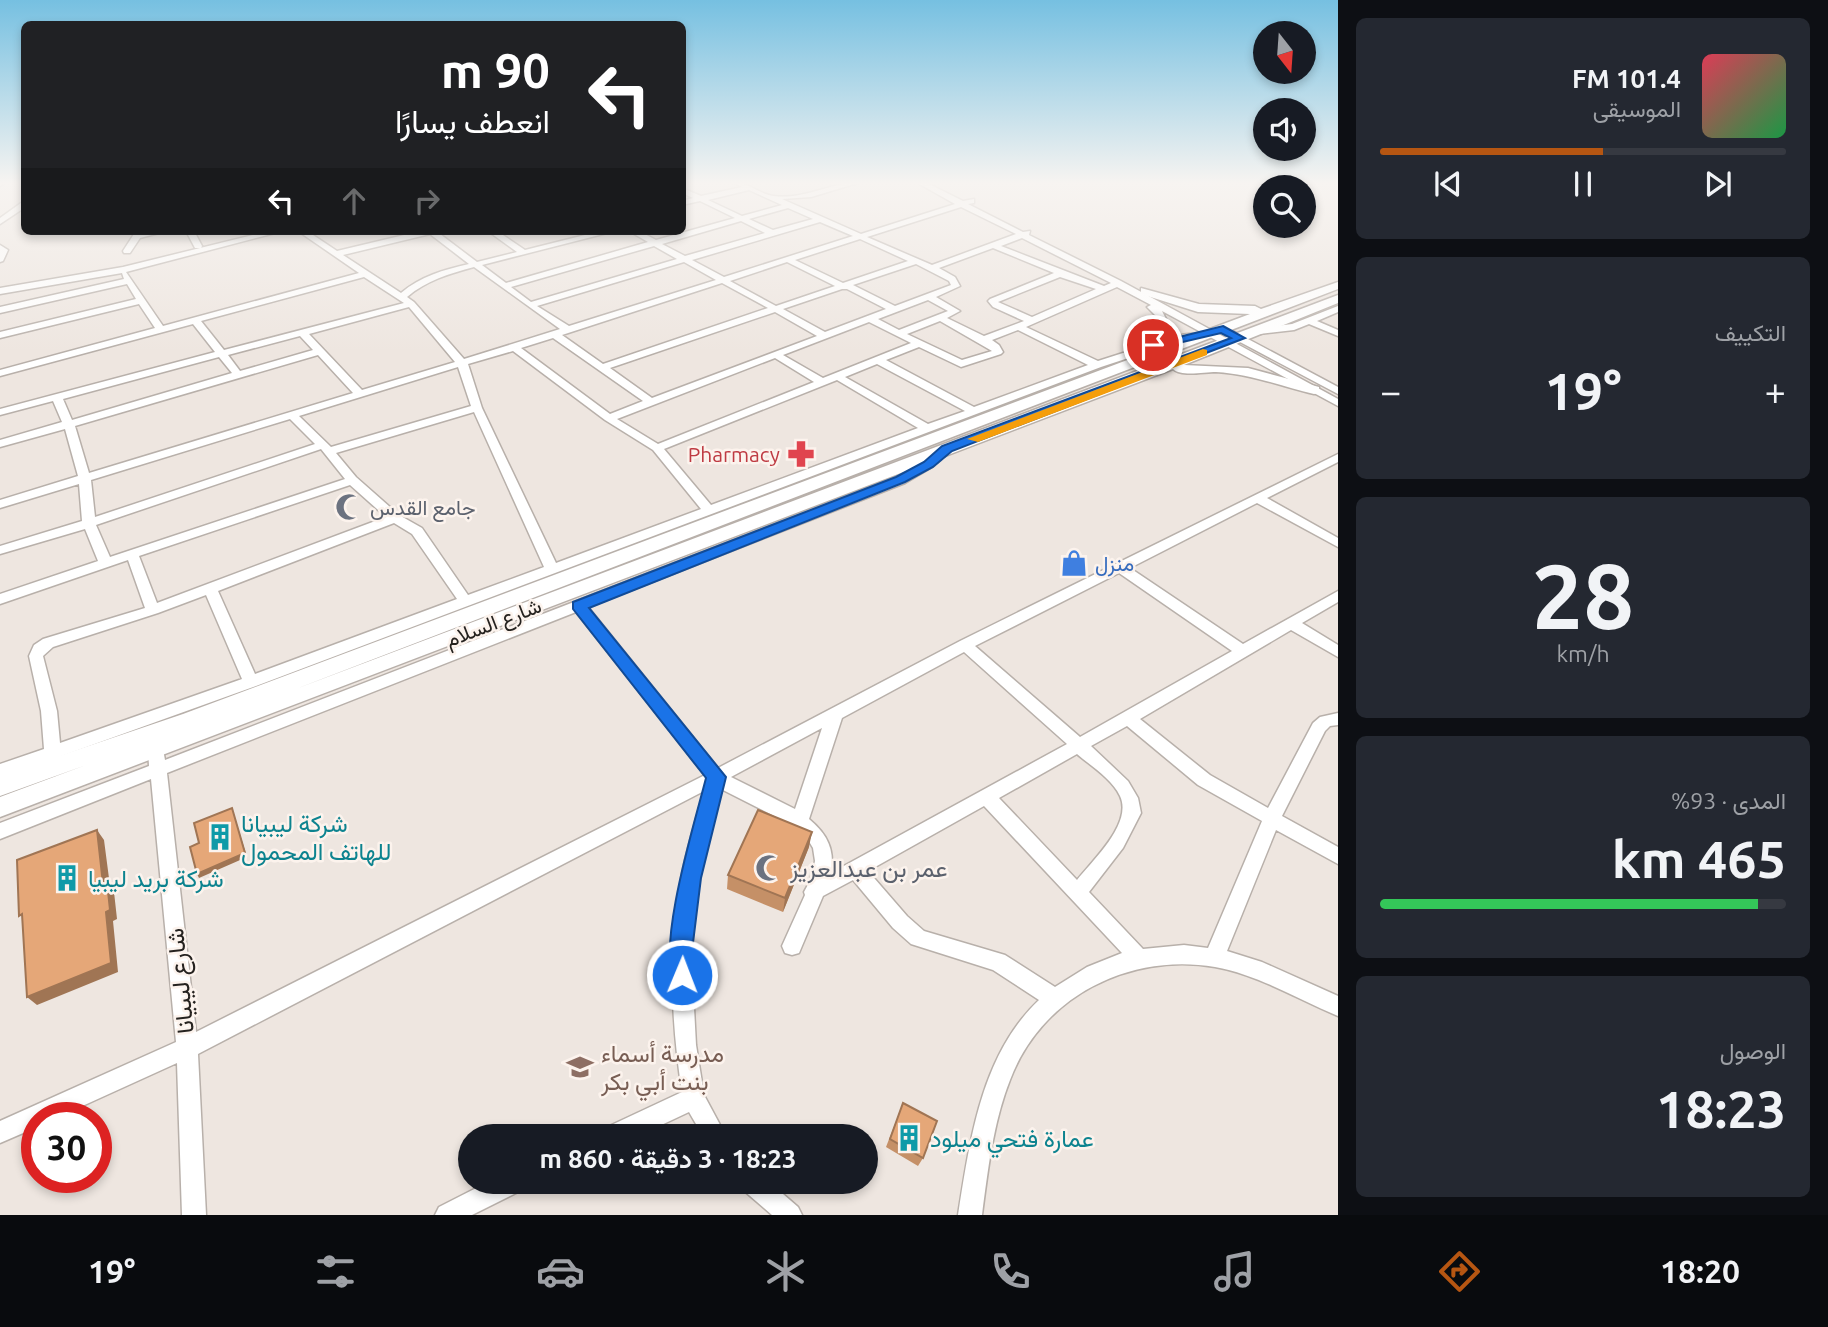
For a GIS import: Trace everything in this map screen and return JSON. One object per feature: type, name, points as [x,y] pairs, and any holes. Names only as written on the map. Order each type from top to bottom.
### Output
[{"type":"highway","name":"شارع السلام","points":[[0,807],[158,759],[947,449],[1144,375],[1273,308],[1338,285]]},
{"type":"highway","points":[[1145,291],[1170,301],[1212,311],[1273,308]]},
{"type":"highway","name":"شارع السلام","points":[[0,786],[217,710],[1221,336],[1259,331],[1338,299]]},
{"type":"highway","points":[[1144,375],[1216,366],[1263,373],[1314,390]]},
{"type":"street","points":[[127,251],[134,239]]},
{"type":"street","points":[[194,239],[198,246]]},
{"type":"street","points":[[0,288],[226,239]]},
{"type":"street","points":[[0,288],[123,270],[248,239]]},
{"type":"street","points":[[313,239],[406,300],[462,363],[477,408],[552,569]]},
{"type":"street","points":[[336,254],[399,239]]},
{"type":"street","points":[[441,239],[475,266],[568,330]]},
{"type":"street","points":[[503,239],[524,253]]},
{"type":"street","points":[[0,412],[302,332],[406,300],[429,277],[581,239]]},
{"type":"street","points":[[647,239],[825,336]]},
{"type":"street","points":[[503,286],[670,239]]},
{"type":"street","points":[[530,305],[753,239]]},
{"type":"street","points":[[0,504],[360,395],[853,239]]},
{"type":"street","points":[[609,418],[956,286],[952,279],[932,268],[862,239]]},
{"type":"street","points":[[932,268],[1012,239]]},
{"type":"street","points":[[1037,239],[1118,284],[1338,391]]},
{"type":"street","points":[[1040,239],[1145,291],[1338,403]]},
{"type":"street","points":[[992,246],[1104,289]]},
{"type":"street","points":[[0,247],[4,250],[0,259]]},
{"type":"street","points":[[1074,261],[1085,259]]},
{"type":"street","points":[[789,260],[895,310]]},
{"type":"street","points":[[601,368],[916,261]]},
{"type":"street","points":[[123,270],[160,329]]},
{"type":"street","points":[[0,373],[365,274]]},
{"type":"street","points":[[1033,321],[996,305],[993,301],[1064,274]]},
{"type":"street","points":[[0,310],[129,281]]},
{"type":"street","points":[[984,340],[1118,284]]},
{"type":"street","points":[[1129,289],[1165,320],[1164,332],[1153,345]]},
{"type":"street","points":[[897,334],[955,311],[929,297]]},
{"type":"street","points":[[0,335],[140,301]]},
{"type":"street","points":[[1259,331],[1283,330],[1338,309]]},
{"type":"street","points":[[870,319],[956,363],[966,364],[998,352],[996,347],[940,318]]},
{"type":"street","points":[[195,320],[238,376]]},
{"type":"street","points":[[1309,321],[1338,333]]},
{"type":"street","points":[[1018,327],[1097,365]]},
{"type":"street","points":[[302,332],[360,395]]},
{"type":"street","points":[[554,334],[649,401]]},
{"type":"street","points":[[0,771],[251,682],[1153,345],[1179,338],[1221,336]]},
{"type":"street","points":[[657,448],[918,344]]},
{"type":"street","points":[[514,347],[609,418],[657,448],[710,512]]},
{"type":"street","points":[[0,444],[320,351]]},
{"type":"street","points":[[776,355],[822,382]]},
{"type":"street","points":[[878,360],[975,412]]},
{"type":"street","points":[[837,376],[928,429]]},
{"type":"street","points":[[56,396],[69,425],[85,480],[89,524],[106,564]]},
{"type":"street","points":[[0,550],[89,524],[158,498],[326,448],[477,408]]},
{"type":"street","points":[[292,415],[326,448],[352,480],[395,518],[417,531],[466,602]]},
{"type":"street","points":[[0,831],[158,759],[579,606],[901,480],[928,465],[947,449]]},
{"type":"street","points":[[0,1132],[187,1048],[716,777],[965,645],[1338,457]]},
{"type":"street","points":[[0,599],[352,480]]},
{"type":"street","points":[[1258,498],[1338,543]]},
{"type":"street","points":[[53,753],[49,711],[36,656],[39,649],[48,643],[153,610],[395,518]]},
{"type":"street","points":[[132,554],[153,610]]},
{"type":"street","points":[[1121,568],[1242,651]]},
{"type":"street","points":[[210,589],[251,682]]},
{"type":"street","points":[[813,892],[1128,718],[1338,596]]},
{"type":"street","points":[[579,606],[716,777],[800,820],[820,838],[824,852],[823,866],[792,946]]},
{"type":"street","points":[[1291,623],[1338,652]]},
{"type":"street","points":[[965,645],[1123,786],[1132,811],[1127,826],[1077,894]]},
{"type":"street","points":[[800,820],[835,714]]},
{"type":"street","points":[[1128,718],[1187,768],[1271,820],[1338,856]]},
{"type":"street","points":[[1214,958],[1271,820],[1319,727],[1326,721],[1338,719]]},
{"type":"street","name":"شارع ليبيانا","points":[[158,759],[187,1048],[194,1215]]},
{"type":"street","points":[[708,1124],[694,1098],[685,1045],[681,951],[690,878],[716,777]]},
{"type":"street","points":[[987,797],[1138,957]]},
{"type":"street","points":[[855,869],[900,922],[918,938],[999,962],[1055,999]]},
{"type":"street","points":[[970,1215],[981,1143],[998,1084],[1020,1038],[1055,999],[1104,969],[1138,957],[1174,953],[1214,958],[1262,971],[1338,1006]]},
{"type":"street","points":[[639,1124],[694,1098]]},
{"type":"street","points":[[447,1215],[490,1194]]},
{"type":"street","points":[[767,1207],[790,1215]]},
{"type":"building","name":"شركة ليبيانا للهاتف المحمول","points":[[232,808],[245,853],[197,874],[190,847],[199,843],[194,823]]},
{"type":"building","name":"عمر بن عبدالعزيز","points":[[758,810],[812,832],[785,898],[728,875]]},
{"type":"building","points":[[97,830],[103,884],[107,882],[110,910],[106,912],[111,963],[27,997],[17,860]]},
{"type":"building","name":"عمارة فتحي ميلود","points":[[903,1103],[937,1121],[923,1158],[890,1139]]},
{"type":"slow traffic","points":[[974,439],[1203,353]]},
{"type":"place","name":"Pharmacy","points":[[801,454]]},
{"type":"place","name":"جامع القدس","points":[[349,507]]},
{"type":"place","name":"منزل","points":[[1074,563]]},
{"type":"place","name":"شركة ليبيانا للهاتف المحمول","points":[[220,837]]},
{"type":"place","name":"عمر بن عبدالعزيز","points":[[769,868]]},
{"type":"place","name":"شركة بريد ليبيا","points":[[67,878]]},
{"type":"place","name":"مدرسة أسماء بنت أبي بكر","points":[[580,1067]]},
{"type":"place","name":"عمارة فتحي ميلود","points":[[909,1138]]},
{"type":"route","points":[[682,975],[681,951],[690,878],[716,777],[579,606],[901,480],[928,465],[947,449],[1240,338],[1223,330],[1201,337],[1179,338],[1153,345]]}]
